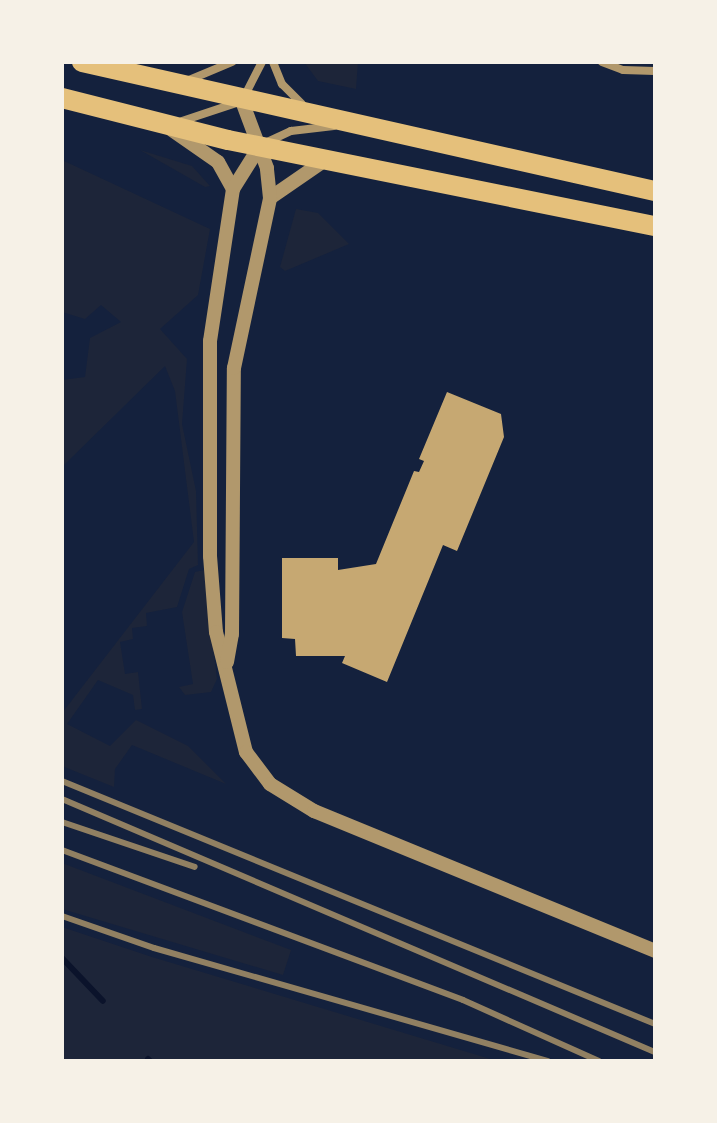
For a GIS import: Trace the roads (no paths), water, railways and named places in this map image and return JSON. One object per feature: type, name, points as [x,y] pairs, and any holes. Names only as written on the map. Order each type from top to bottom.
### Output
[{"type":"main road","points":[[82,62],[242,101],[655,191]]},
{"type":"main road","points":[[62,98],[260,146],[655,226]]},
{"type":"street","points":[[171,85],[232,62]]},
{"type":"street","points":[[161,124],[199,118],[242,101],[262,62]]},
{"type":"street","points":[[273,62],[282,84],[296,100],[355,125]]},
{"type":"street","points":[[602,62],[623,70],[655,71]]},
{"type":"street","points":[[227,662],[232,628],[234,368],[270,198],[260,146],[242,101]]},
{"type":"street","points":[[161,124],[218,162],[233,189]]},
{"type":"street","points":[[355,125],[291,131],[260,146],[233,189],[209,357],[211,579],[216,632],[227,662],[242,744],[278,791],[328,818],[655,951]]},
{"type":"street","points":[[270,198],[325,160]]},
{"type":"waterway","points":[[62,958],[103,1001]]},
{"type":"railway","points":[[62,781],[655,1024]]},
{"type":"railway","points":[[62,799],[655,1052]]},
{"type":"railway","points":[[62,822],[195,867]]},
{"type":"railway","points":[[62,850],[463,1000],[599,1061]]},
{"type":"railway","points":[[62,916],[154,948],[548,1061]]}]
